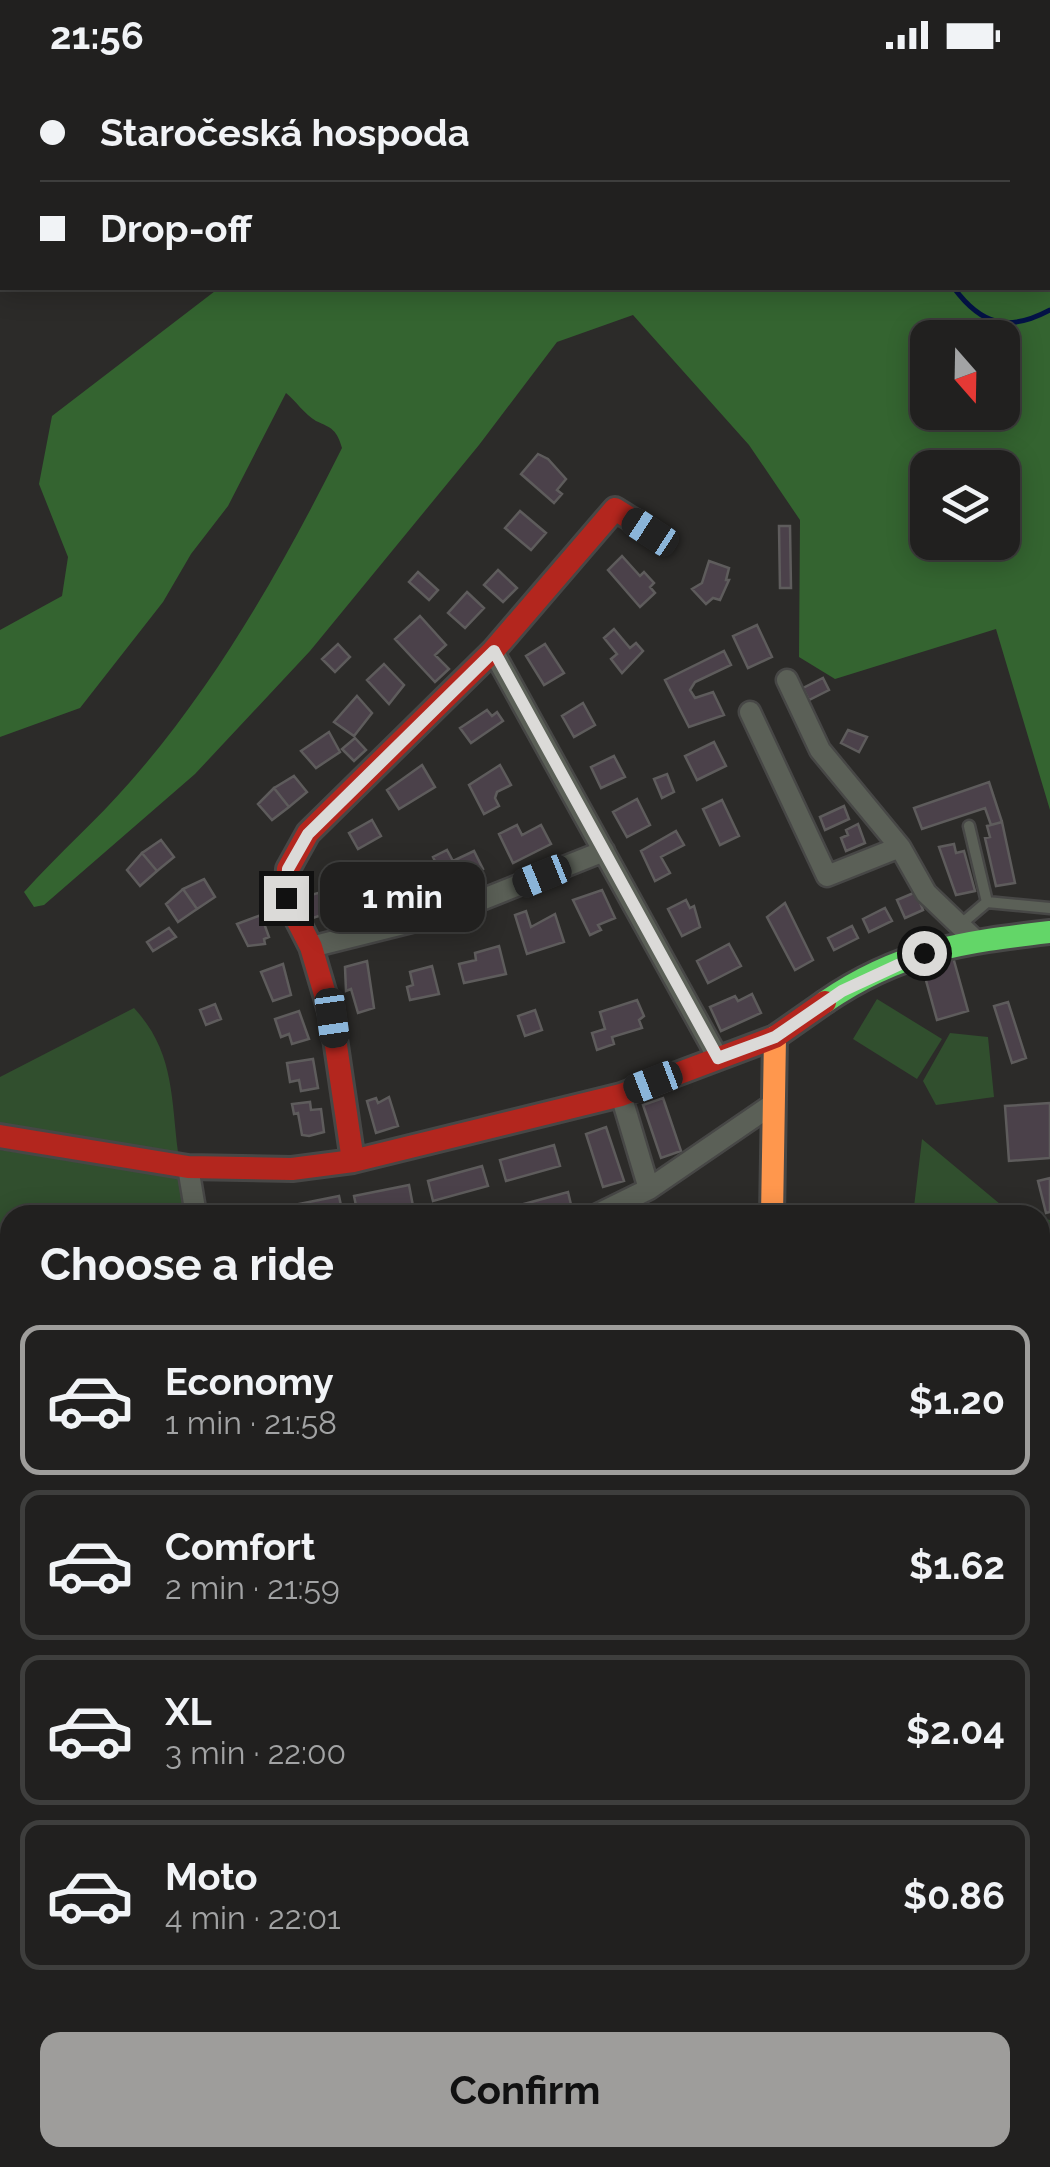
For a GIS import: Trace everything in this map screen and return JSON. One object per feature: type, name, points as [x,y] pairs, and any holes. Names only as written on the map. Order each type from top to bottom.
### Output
[{"type":"street","points":[[353,1161],[332,1018],[311,947],[286,898],[288,869],[308,834],[494,651],[615,509],[650,532]]},
{"type":"street","points":[[494,651],[718,1058]]},
{"type":"street","points":[[786,680],[820,750],[900,847],[926,893],[967,932]]},
{"type":"street","points":[[750,712],[827,876],[900,847]]},
{"type":"street","points":[[311,947],[451,912],[604,851]]},
{"type":"street","points":[[0,1136],[188,1168],[292,1168],[353,1161],[620,1095],[775,1037],[842,991],[967,932],[1050,932]]},
{"type":"street","points":[[772,1205],[775,1037]]},
{"type":"street","points":[[620,1095],[649,1189]]},
{"type":"street","points":[[616,1205],[649,1189],[774,1104]]},
{"type":"street","points":[[188,1168],[194,1205]]},
{"type":"lane","points":[[967,932],[987,902],[969,826]]},
{"type":"lane","points":[[987,902],[1050,908]]},
{"type":"green space","points":[[216,290],[1050,290],[1050,810],[996,629],[835,679],[799,657],[800,520],[749,445],[633,315],[557,342],[479,445],[310,651],[195,774],[44,905],[34,907],[24,892],[130,782],[220,664],[272,579],[342,448],[333,430],[312,418],[286,393],[228,506],[191,554],[163,602],[80,708],[0,737],[0,630],[62,596],[68,557],[39,484],[52,416]]},
{"type":"green space","points":[[877,999],[942,1039],[917,1079],[853,1039]]},
{"type":"green space","points":[[134,1008],[164,1058],[178,1152],[0,1123],[0,1077]]},
{"type":"green space","points":[[950,1033],[988,1037],[994,1097],[936,1105],[923,1081]]},
{"type":"green space","points":[[922,1139],[1001,1205],[914,1205]]},
{"type":"green space","points":[[0,1150],[183,1175],[185,1205],[0,1205]]},
{"type":"building","points":[[538,454],[566,479],[557,490],[562,494],[554,503],[521,474]]},
{"type":"building","points":[[520,511],[546,533],[531,550],[505,528]]},
{"type":"building","points":[[779,526],[790,526],[791,588],[780,588]]},
{"type":"building","points":[[622,556],[640,576],[644,572],[654,583],[650,587],[655,593],[640,607],[608,570]]},
{"type":"building","points":[[709,561],[729,568],[729,580],[720,600],[713,598],[706,604],[692,589],[702,583]]},
{"type":"building","points":[[498,570],[517,588],[503,602],[484,585]]},
{"type":"building","points":[[418,572],[438,590],[429,600],[409,582]]},
{"type":"building","points":[[467,592],[484,608],[465,628],[448,613]]},
{"type":"building","points":[[420,616],[446,645],[435,655],[449,669],[435,682],[395,639]]},
{"type":"building","points":[[757,625],[772,657],[748,668],[733,636]]},
{"type":"building","points":[[614,629],[630,648],[636,643],[643,651],[622,673],[611,659],[617,654],[604,638]]},
{"type":"building","points":[[338,644],[350,657],[335,672],[322,659]]},
{"type":"building","points":[[545,644],[564,673],[544,685],[526,656]]},
{"type":"building","points":[[724,651],[731,665],[695,682],[690,690],[695,698],[713,692],[724,715],[689,727],[665,680]]},
{"type":"building","points":[[384,664],[404,685],[389,704],[367,680]]},
{"type":"building","points":[[823,678],[829,690],[809,700],[803,688]]},
{"type":"building","points":[[357,696],[372,713],[354,736],[334,722]]},
{"type":"building","points":[[583,703],[595,725],[574,737],[562,716]]},
{"type":"building","points":[[487,710],[492,716],[497,712],[503,721],[471,743],[460,728]]},
{"type":"building","points":[[848,730],[867,737],[859,752],[841,743]]},
{"type":"building","points":[[329,732],[340,752],[316,768],[301,751]]},
{"type":"building","points":[[355,738],[366,750],[354,761],[342,749]]},
{"type":"building","points":[[714,742],[726,766],[697,780],[685,756]]},
{"type":"building","points":[[614,756],[625,777],[601,788],[591,767]]},
{"type":"building","points":[[422,765],[435,787],[399,809],[387,790]]},
{"type":"building","points":[[500,765],[511,785],[497,792],[499,806],[484,814],[469,785]]},
{"type":"building","points":[[667,774],[674,792],[662,798],[654,779]]},
{"type":"building","points":[[294,776],[307,792],[289,807],[274,788]]},
{"type":"building","points":[[989,782],[1002,822],[991,825],[985,808],[922,829],[914,808]]},
{"type":"building","points":[[274,788],[289,807],[272,820],[258,804]]},
{"type":"building","points":[[637,799],[650,825],[627,837],[613,812]]},
{"type":"building","points":[[722,800],[739,836],[720,845],[703,809]]},
{"type":"building","points":[[844,806],[849,819],[825,830],[820,817]]},
{"type":"building","points":[[372,820],[381,836],[358,849],[349,833]]},
{"type":"building","points":[[1002,822],[1015,883],[996,886],[985,838],[990,837],[987,826]]},
{"type":"building","points":[[858,824],[865,843],[846,851],[841,838]]},
{"type":"building","points":[[517,825],[522,835],[541,825],[551,844],[513,863],[499,834]]},
{"type":"building","points":[[676,831],[684,845],[661,857],[670,873],[655,881],[641,851]]},
{"type":"building","points":[[161,840],[174,857],[157,871],[142,853]]},
{"type":"building","points":[[954,844],[956,853],[964,851],[975,891],[956,895],[939,847]]},
{"type":"building","points":[[447,850],[453,861],[474,851],[483,869],[448,887],[433,857]]},
{"type":"building","points":[[142,853],[157,871],[140,886],[127,870]]},
{"type":"building","points":[[380,870],[387,881],[409,876],[417,897],[381,899],[377,884],[371,885],[367,878]]},
{"type":"building","points":[[204,879],[215,897],[197,909],[183,889]]},
{"type":"building","points":[[336,888],[339,899],[354,895],[358,910],[313,918],[307,896]]},
{"type":"building","points":[[183,889],[197,909],[178,922],[166,904]]},
{"type":"building","points":[[602,890],[615,918],[598,925],[601,930],[590,935],[573,900]]},
{"type":"building","points":[[916,892],[923,910],[905,918],[897,900]]},
{"type":"building","points":[[686,900],[690,908],[694,906],[700,927],[682,936],[668,909]]},
{"type":"building","points":[[785,903],[813,960],[795,970],[767,917]]},
{"type":"building","points":[[885,908],[892,921],[869,932],[863,919]]},
{"type":"building","points":[[526,911],[531,927],[555,914],[564,942],[527,954],[515,915]]},
{"type":"building","points":[[261,915],[269,937],[264,939],[265,944],[248,946],[237,924]]},
{"type":"building","points":[[852,926],[858,938],[834,950],[828,938]]},
{"type":"building","points":[[169,928],[176,937],[153,951],[147,942]]},
{"type":"building","points":[[729,944],[741,966],[708,983],[697,961]]},
{"type":"building","points":[[499,946],[506,974],[464,983],[459,964],[476,960],[475,953]]},
{"type":"building","points":[[953,957],[968,1011],[937,1020],[922,966]]},
{"type":"building","points":[[367,961],[374,1008],[358,1013],[351,989],[346,991],[345,967]]},
{"type":"building","points":[[283,964],[291,995],[273,1001],[261,972]]},
{"type":"building","points":[[432,966],[439,994],[410,1000],[410,972]]},
{"type":"building","points":[[752,994],[761,1013],[721,1031],[710,1007],[735,996],[738,1001]]},
{"type":"building","points":[[637,1000],[644,1016],[639,1020],[642,1028],[612,1037],[614,1044],[597,1050],[592,1033],[605,1029],[600,1012]]},
{"type":"building","points":[[1008,1002],[1026,1058],[1012,1063],[994,1006]]},
{"type":"building","points":[[215,1004],[221,1019],[206,1025],[200,1010]]},
{"type":"building","points":[[535,1010],[542,1030],[525,1036],[518,1016]]},
{"type":"building","points":[[299,1011],[309,1039],[292,1044],[289,1034],[281,1037],[275,1019]]},
{"type":"building","points":[[313,1059],[318,1088],[301,1091],[299,1080],[290,1082],[287,1063]]},
{"type":"building","points":[[389,1097],[398,1126],[376,1133],[367,1101],[376,1098],[378,1103]]},
{"type":"building","points":[[663,1098],[681,1151],[661,1158],[643,1105]]},
{"type":"building","points":[[310,1102],[311,1110],[321,1109],[324,1132],[309,1136],[302,1135],[292,1104]]},
{"type":"building","points":[[1050,1103],[1050,1158],[1009,1161],[1005,1106]]},
{"type":"building","points":[[606,1127],[624,1181],[603,1187],[586,1134]]},
{"type":"building","points":[[554,1145],[560,1166],[506,1181],[500,1160]]},
{"type":"building","points":[[482,1166],[488,1186],[433,1201],[428,1181]]},
{"type":"building","points":[[1050,1178],[1050,1205],[1044,1205],[1038,1181]]},
{"type":"building","points":[[409,1185],[413,1205],[356,1205],[354,1196]]},
{"type":"building","points":[[568,1192],[571,1205],[520,1205]]},
{"type":"building","points":[[339,1196],[341,1205],[294,1205]]},
{"type":"waterway","points":[[956,290],[975,311],[997,322],[1022,321],[1050,310]]},
{"type":"traffic: fast","points":[[825,1002],[906,960],[960,945],[1050,932]]},
{"type":"traffic: slow","points":[[772,1205],[775,1037]]},
{"type":"traffic: jam","points":[[353,1161],[332,1018],[311,947],[286,898],[288,869],[308,833],[493,651],[615,509],[650,531]]},
{"type":"traffic: jam","points":[[0,1136],[188,1167],[292,1169],[353,1161],[621,1095],[775,1037],[825,1002]]},
{"type":"route","points":[[286,898],[288,869],[308,834],[494,651],[718,1058],[775,1037],[842,991],[924,953]]}]
